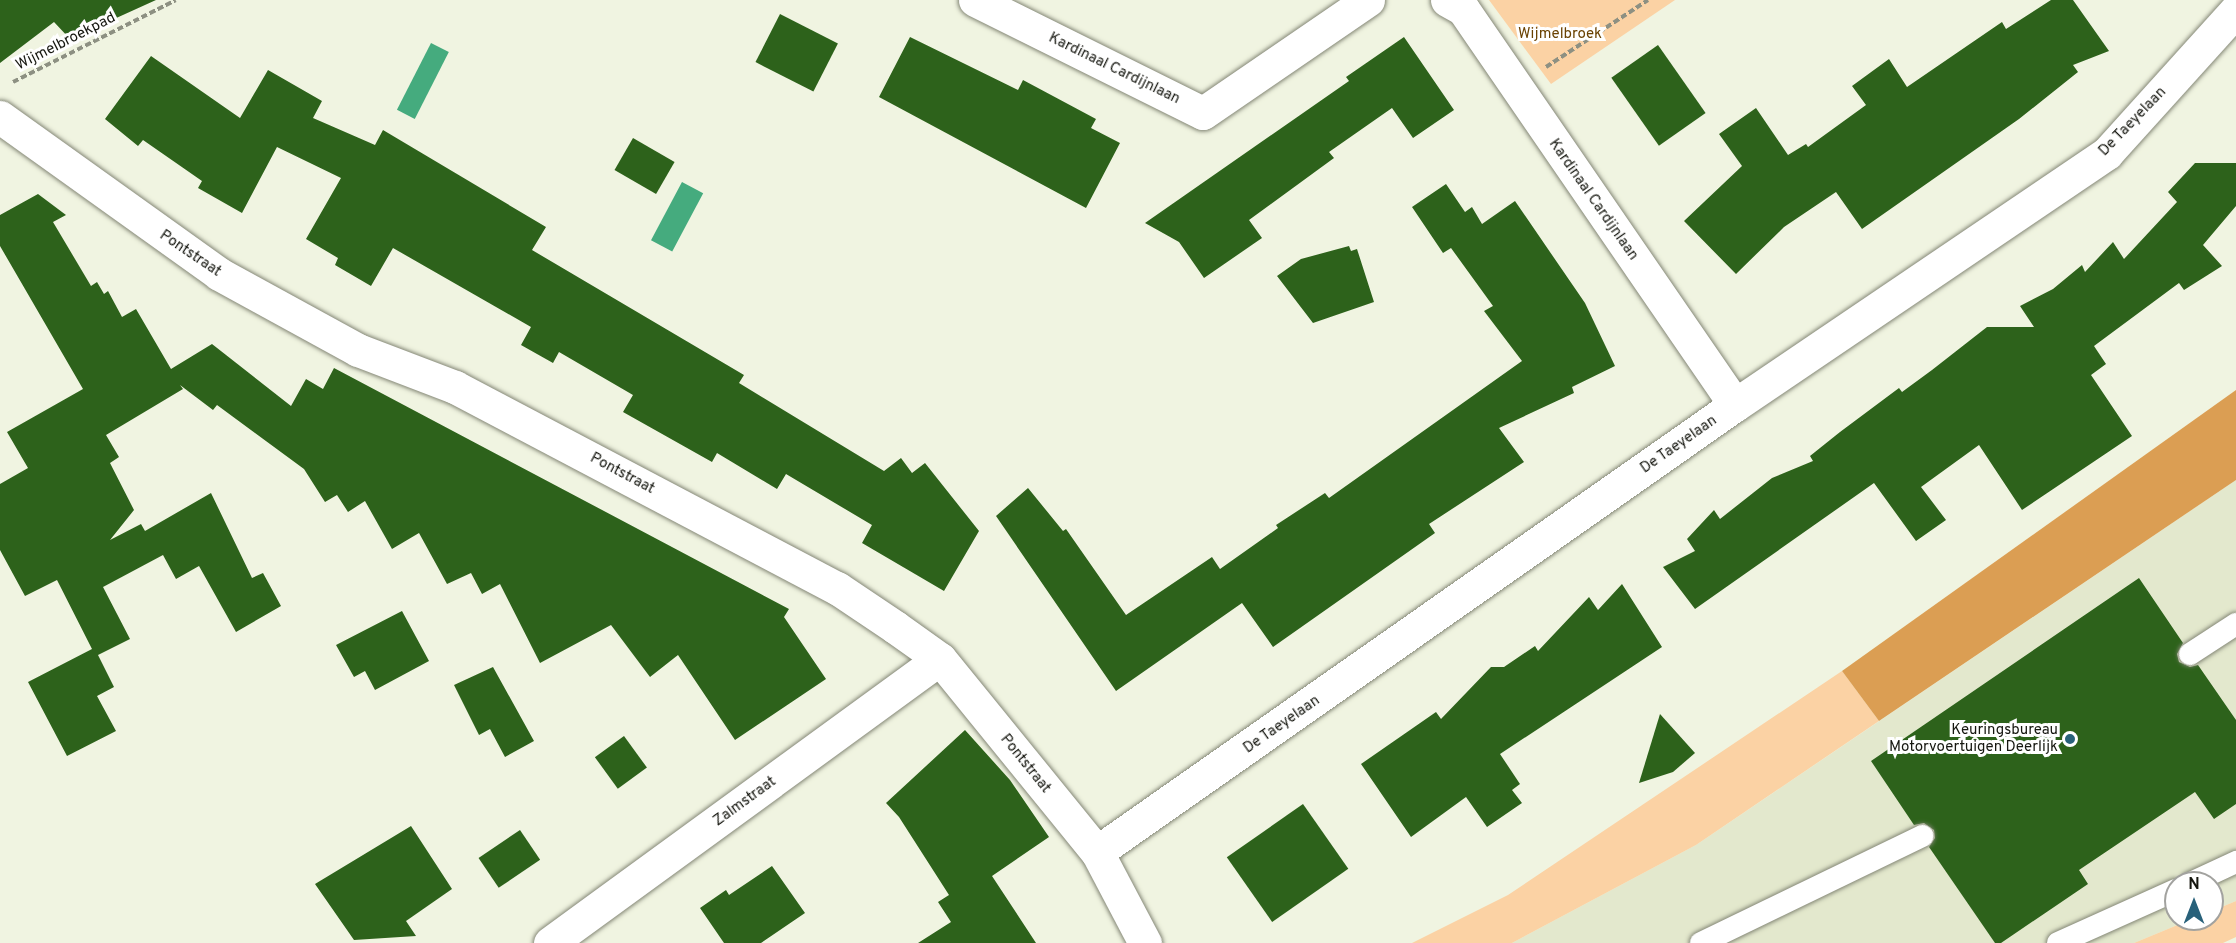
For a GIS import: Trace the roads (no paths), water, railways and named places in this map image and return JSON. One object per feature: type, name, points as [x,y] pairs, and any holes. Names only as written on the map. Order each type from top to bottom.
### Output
[{"type":"street","name":"Kardinaal Cardijnlaan","points":[[975,0],[1203,113],[1368,0]]},
{"type":"street","name":"Kardinaal Cardijnlaan","points":[[1447,0],[1463,9],[1514,87],[1736,405]]},
{"type":"street","name":"De Taeyelaan","points":[[1097,852],[1736,405],[2107,153],[2236,10]]},
{"type":"street","name":"Pontstraat","points":[[0,117],[219,274],[357,350],[455,387],[837,588],[940,659],[1097,852],[1145,943]]},
{"type":"street","name":"Zalmstraat","points":[[549,943],[940,659]]},
{"type":"lane","points":[[2190,654],[2236,624]]},
{"type":"lane","points":[[1701,943],[1922,836]]},
{"type":"lane","points":[[2217,871],[2236,862]]},
{"type":"lane","points":[[2058,943],[2164,895]]},
{"type":"place","name":"Keuringsbureau Motorvoertuigen Deerlijk","points":[[2070,739]]},
{"type":"park label","name":"Wijmelbroek","points":[[1560,35]]}]
